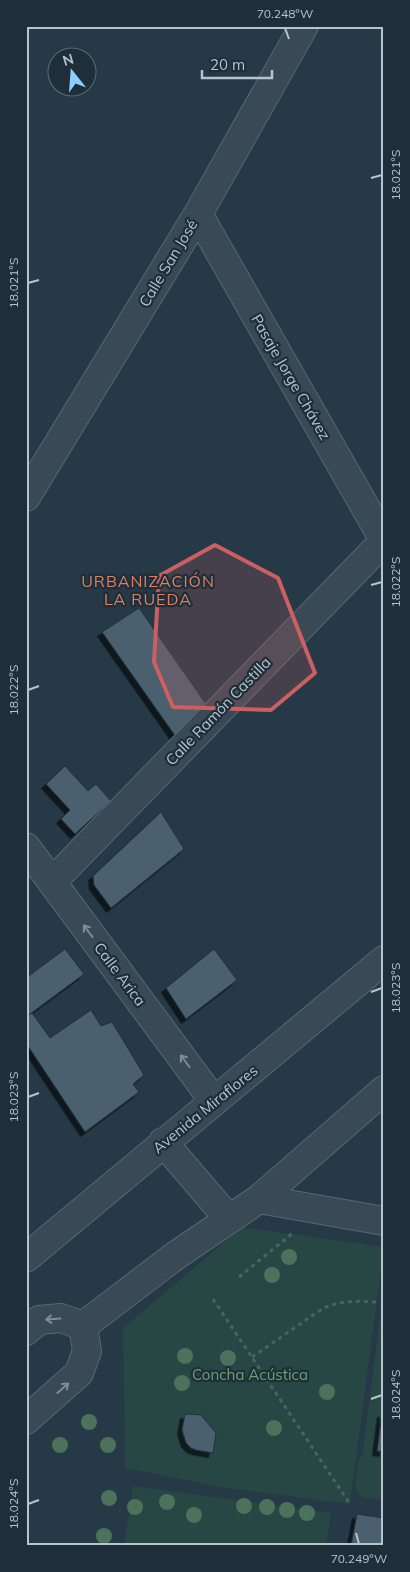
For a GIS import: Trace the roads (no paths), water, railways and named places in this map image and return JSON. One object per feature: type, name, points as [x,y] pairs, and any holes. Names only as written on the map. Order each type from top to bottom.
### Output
[{"type":"street","name":"Calle San José","points":[[26,497],[198,214],[304,26]]},
{"type":"street","name":"Pasaje Jorge Chávez","points":[[198,214],[384,540]]},
{"type":"street","name":"Calle Ramón Castilla","points":[[52,882],[384,540]]},
{"type":"street","name":"Calle Arica","points":[[26,847],[214,1101]]},
{"type":"street","name":"Avenida Miraflores","points":[[26,1258],[163,1142],[384,960]]},
{"type":"street","points":[[83,1326],[175,1256],[259,1199],[384,1090]]},
{"type":"street","points":[[163,1142],[229,1219]]},
{"type":"street","points":[[259,1199],[384,1221]]},
{"type":"street","points":[[26,1331],[39,1320],[61,1318],[83,1326]]},
{"type":"street","points":[[26,1420],[80,1374],[87,1351],[83,1326]]},
{"type":"district","name":"URBANIZACIÓN LA RUEDA","points":[[148,590]]},
{"type":"park label","name":"Concha Acústica","points":[[250,1374]]}]
